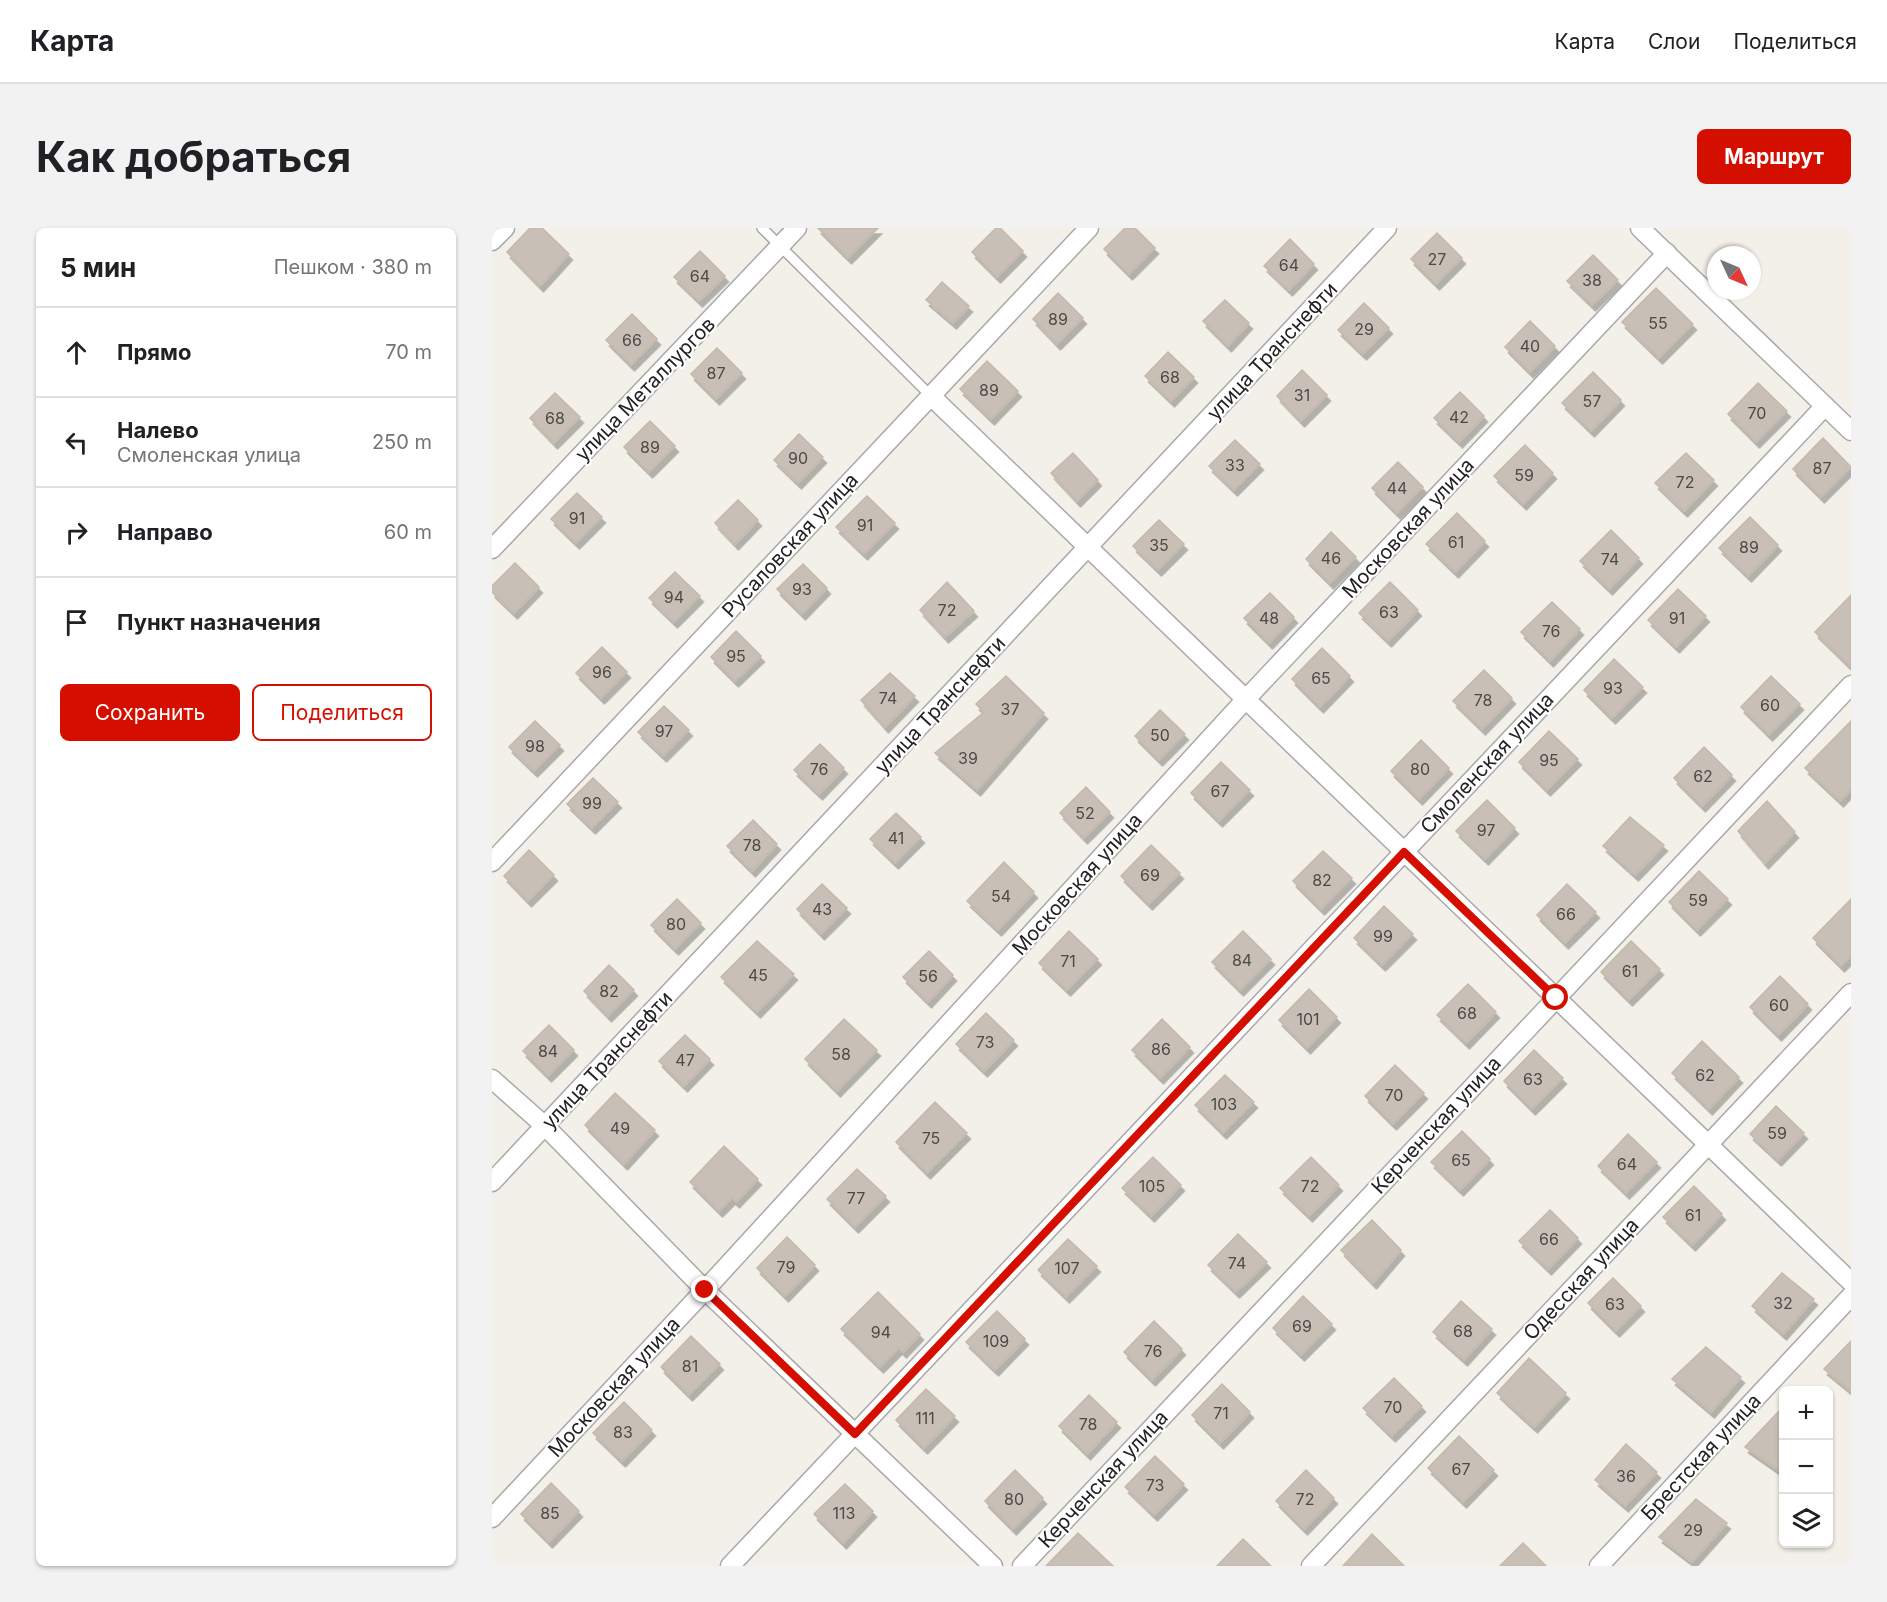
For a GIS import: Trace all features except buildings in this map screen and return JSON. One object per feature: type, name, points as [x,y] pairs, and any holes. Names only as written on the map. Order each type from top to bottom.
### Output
[{"type":"street","points":[[492,241],[505,228]]},
{"type":"street","name":"улица Металлургов","points":[[492,549],[797,228]]},
{"type":"street","name":"Русаловская улица","points":[[492,862],[1089,228]]},
{"type":"street","name":"улица Транснефти","points":[[492,1182],[1387,228]]},
{"type":"street","points":[[1640,228],[1851,431]]},
{"type":"street","name":"Московская улица","points":[[492,1518],[705,1290],[1246,699],[1667,253]]},
{"type":"street","points":[[931,396],[1851,1282]]},
{"type":"street","name":"Смоленская улица","points":[[730,1566],[1825,406]]},
{"type":"street","name":"Керченская улица","points":[[1022,1566],[1851,684]]},
{"type":"street","name":"Одесская улица","points":[[1311,1566],[1851,993]]},
{"type":"street","points":[[492,1078],[545,1126],[705,1290],[993,1566]]},
{"type":"street","name":"Брестская улица","points":[[1599,1566],[1851,1296]]},
{"type":"lane","points":[[762,228],[931,396]]},
{"type":"route","points":[[705,1290],[855,1434],[1404,852],[1556,998]]}]
